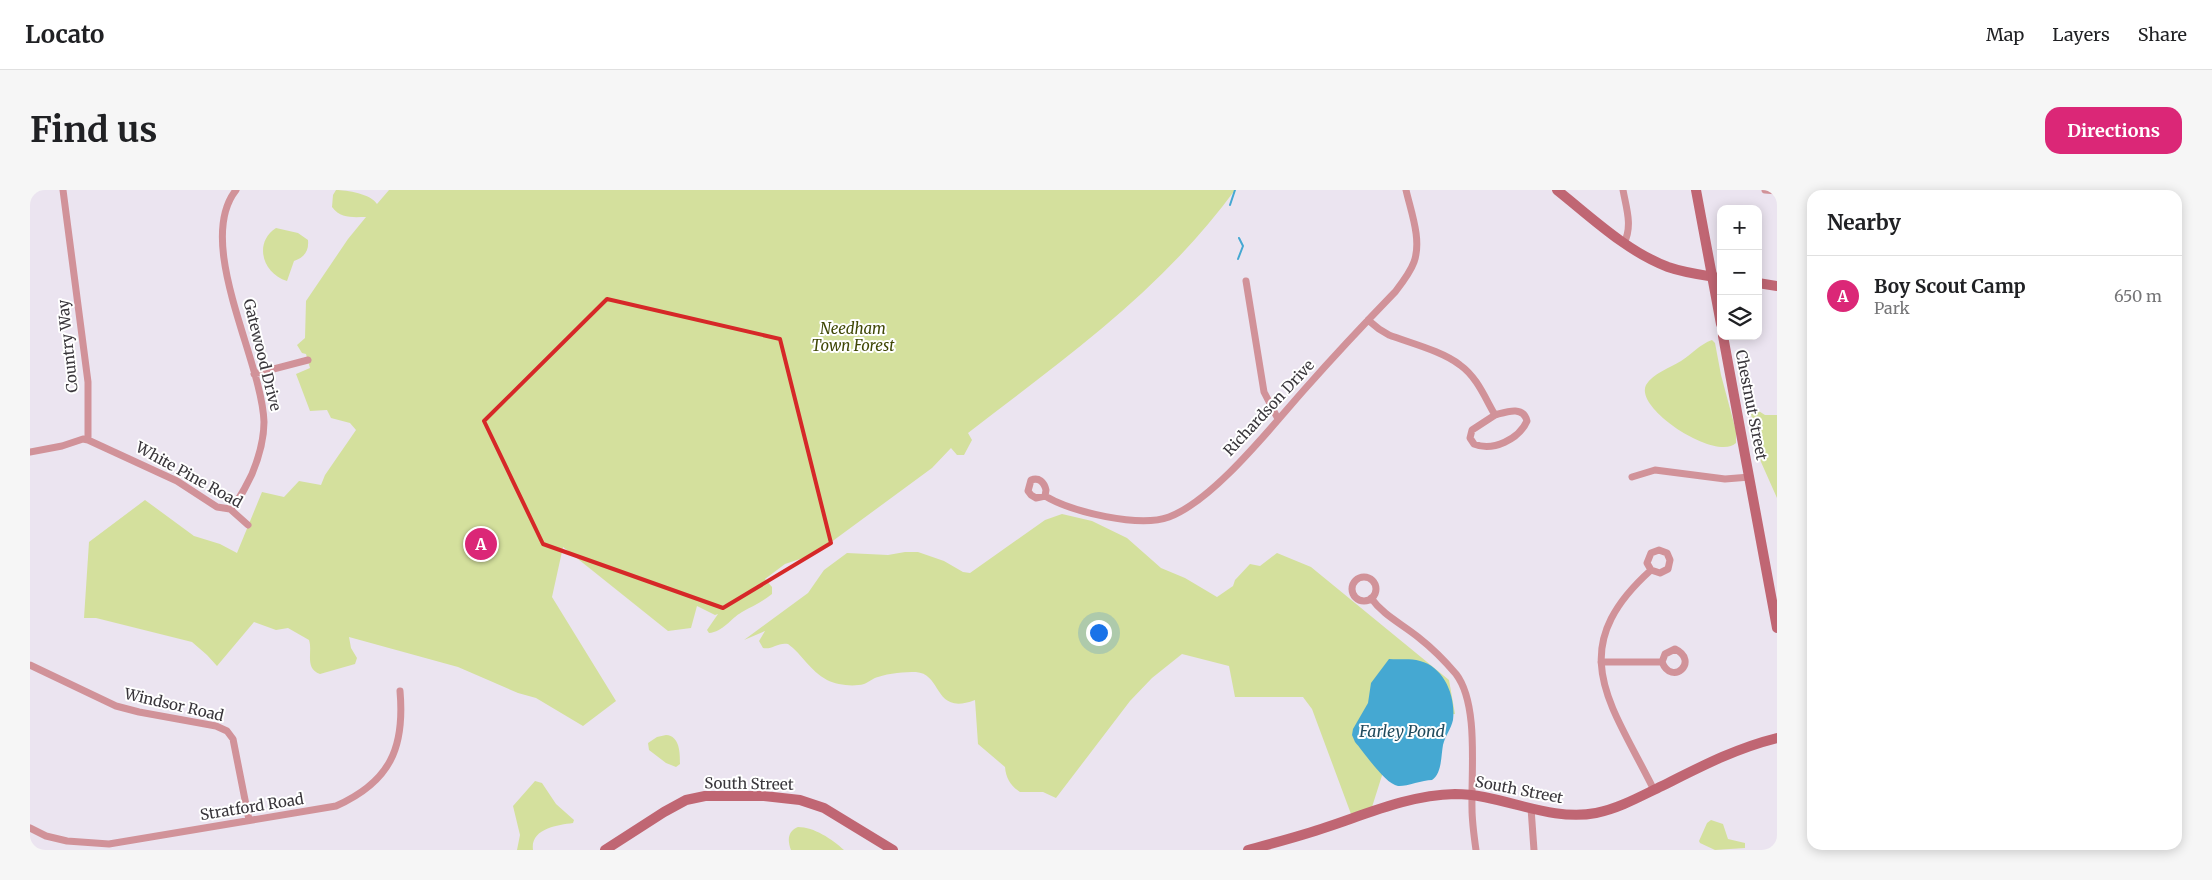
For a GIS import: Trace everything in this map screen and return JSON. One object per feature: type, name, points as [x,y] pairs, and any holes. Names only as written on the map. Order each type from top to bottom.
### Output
[{"type":"street","name":"Country Way","points":[[63,190],[88,382],[88,440]]},
{"type":"street","name":"Gatewood Drive","points":[[230,509],[247,484],[257,462],[263,440],[262,409],[221,237],[222,220],[228,202],[236,190]]},
{"type":"street","name":"Richardson Drive","points":[[1045,496],[1059,503],[1126,521],[1144,522],[1169,517],[1193,503],[1213,487],[1395,292],[1414,262],[1416,230],[1406,190]]},
{"type":"street","points":[[1557,190],[1624,243],[1646,257],[1670,268],[1716,277]]},
{"type":"street","points":[[1623,190],[1629,224],[1624,243]]},
{"type":"street","points":[[1696,190],[1716,277],[1718,295]]},
{"type":"street","points":[[1766,190],[1777,191]]},
{"type":"street","points":[[1246,281],[1264,392],[1278,419]]},
{"type":"street","points":[[1762,284],[1777,286]]},
{"type":"street","points":[[1368,320],[1389,335],[1460,364],[1484,393],[1495,415]]},
{"type":"street","name":"Chestnut Street","points":[[1724,340],[1777,628]]},
{"type":"street","points":[[254,374],[308,360]]},
{"type":"street","points":[[1514,410],[1521,412],[1527,421],[1521,432],[1510,439],[1491,446],[1474,444],[1470,438],[1472,430],[1495,415],[1514,410]]},
{"type":"street","points":[[30,452],[62,446],[82,438],[88,440]]},
{"type":"street","name":"White Pine Road","points":[[88,440],[128,456],[177,481],[217,507],[230,509],[248,525]]},
{"type":"street","points":[[1632,477],[1661,470],[1725,479],[1750,477]]},
{"type":"street","points":[[1651,570],[1621,602],[1610,618],[1602,639],[1601,662],[1602,677],[1610,702],[1654,790]]},
{"type":"street","points":[[1371,598],[1382,611],[1418,637],[1441,657],[1457,676],[1464,688],[1474,760],[1472,795],[1476,850]]},
{"type":"street","points":[[1601,662],[1662,662]]},
{"type":"street","name":"Windsor Road","points":[[30,665],[116,706],[216,726],[227,731],[233,738],[237,750],[250,820]]},
{"type":"street","name":"Stratford Road","points":[[30,828],[46,836],[67,841],[108,844],[336,806],[362,793],[376,782],[387,767],[399,742],[402,719],[400,691]]},
{"type":"street","name":"South Street","points":[[1248,850],[1411,800],[1440,795],[1472,795],[1568,814],[1593,813],[1620,806],[1735,751],[1777,738]]},
{"type":"street","name":"South Street","points":[[605,850],[686,800],[705,796],[764,796],[800,800],[824,808],[893,850]]},
{"type":"street","points":[[1531,808],[1534,850]]},
{"type":"highlighted area","points":[[607,299],[780,339],[831,543],[723,608],[543,544],[484,421]]},
{"type":"green space","name":"Needham Town Forest","points":[[336,190],[364,195],[377,204],[389,190],[1235,190],[1207,226],[1144,291],[1075,350],[968,433],[972,440],[964,455],[957,455],[951,448],[932,468],[815,554],[785,564],[765,579],[772,587],[772,594],[742,612],[718,630],[709,633],[707,630],[718,614],[715,615],[697,606],[691,628],[668,631],[563,547],[552,597],[616,701],[583,726],[536,698],[518,693],[458,667],[349,637],[351,648],[357,658],[355,664],[320,674],[312,668],[309,640],[288,628],[276,630],[254,622],[217,666],[192,642],[96,618],[84,618],[89,542],[145,500],[194,536],[220,544],[237,553],[262,492],[284,497],[299,481],[321,485],[325,475],[356,430],[350,423],[331,418],[327,410],[310,411],[296,374],[310,368],[306,354],[302,353],[297,345],[305,338],[306,301],[348,239],[366,217],[339,214],[332,207],[333,195]]},
{"type":"green space","points":[[276,228],[298,233],[308,240],[307,250],[301,258],[294,261],[287,281],[272,272],[264,258],[265,242],[269,234]]},
{"type":"green space","points":[[1712,340],[1715,343],[1721,375],[1736,431],[1736,443],[1726,447],[1712,445],[1679,430],[1652,407],[1646,395],[1646,385],[1653,377]]},
{"type":"green space","points":[[1754,408],[1765,415],[1777,415],[1777,498],[1761,462],[1751,414]]},
{"type":"green space","points":[[1062,514],[1092,521],[1127,538],[1161,568],[1185,578],[1217,597],[1233,586],[1235,580],[1250,564],[1260,566],[1277,553],[1311,567],[1449,680],[1455,714],[1445,715],[1385,766],[1372,807],[1351,814],[1312,709],[1303,697],[1235,697],[1229,666],[1182,654],[1152,678],[1130,701],[1056,798],[1043,792],[1020,792],[1014,787],[1009,782],[1005,767],[978,744],[975,700],[952,703],[945,699],[931,679],[925,674],[916,672],[897,673],[876,678],[860,685],[840,684],[831,682],[821,676],[788,644],[763,648],[759,641],[765,631],[744,640],[808,593],[824,570],[847,553],[888,555],[918,552],[944,561],[963,572],[970,573],[1045,520]]},
{"type":"green space","points":[[671,736],[677,742],[680,764],[676,767],[666,763],[649,750],[648,743],[657,737]]},
{"type":"green space","points":[[535,781],[542,783],[556,804],[574,820],[573,823],[546,829],[540,833],[533,843],[533,850],[517,850],[520,835],[513,806]]},
{"type":"green space","points":[[1711,820],[1723,824],[1728,839],[1745,843],[1745,848],[1715,850],[1700,843],[1699,841],[1707,823]]},
{"type":"green space","points":[[798,827],[822,834],[844,850],[791,850],[789,836]]},
{"type":"water","name":"Farley Pond","points":[[1389,659],[1420,661],[1428,664],[1442,676],[1450,692],[1453,720],[1443,745],[1438,773],[1432,780],[1401,786],[1393,784],[1375,767],[1355,742],[1352,735],[1353,729],[1368,703],[1371,683]]},
{"type":"waterway","points":[[1230,205],[1235,190]]},
{"type":"waterway","points":[[1238,259],[1243,246],[1239,238]]},
{"type":"place","name":"Boy Scout Camp","points":[[481,544]]}]
